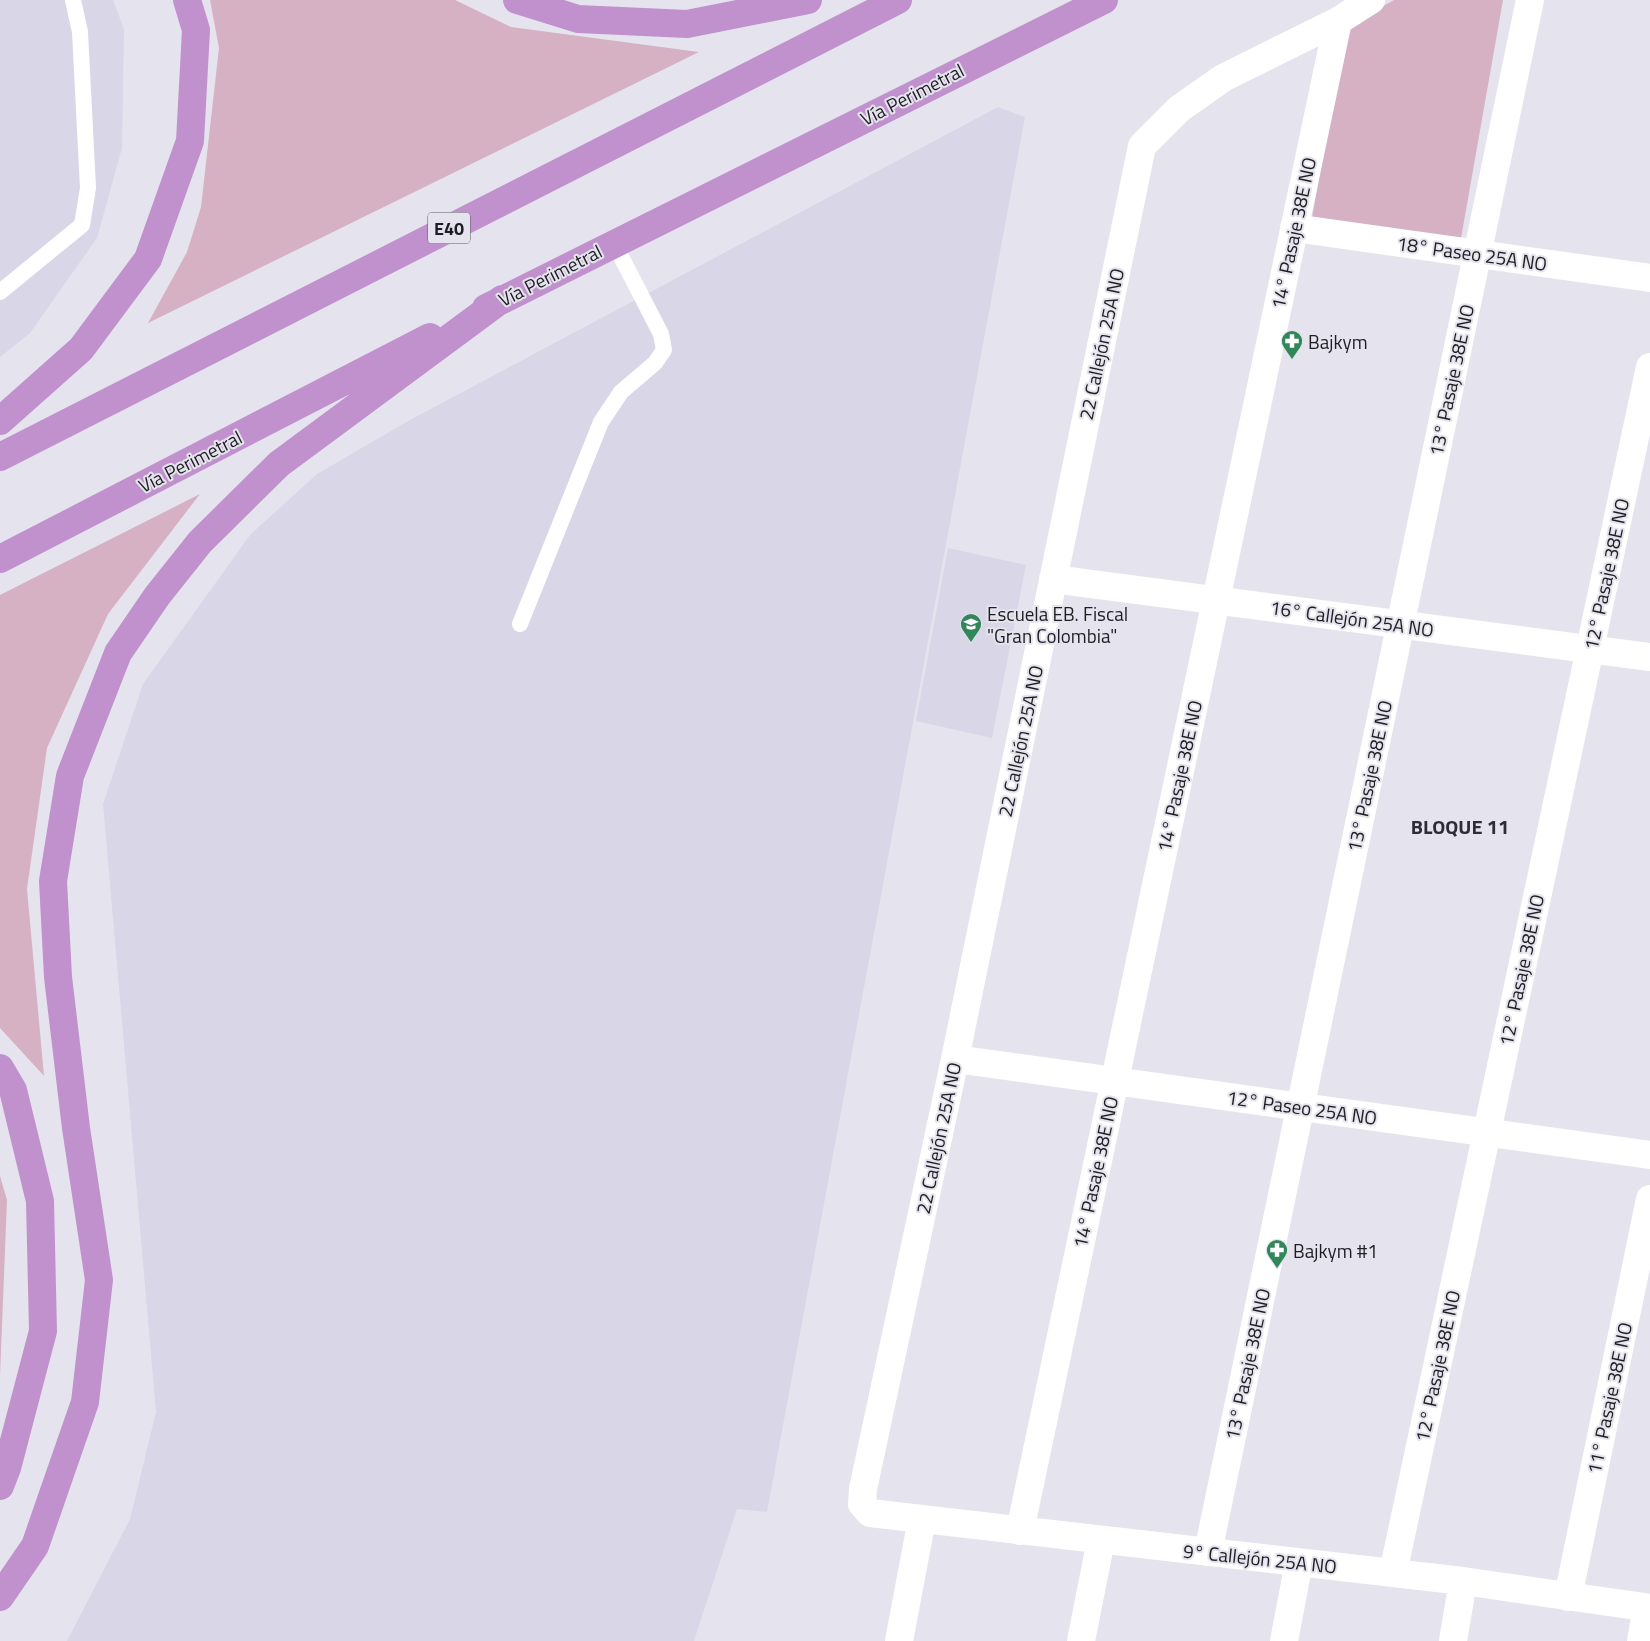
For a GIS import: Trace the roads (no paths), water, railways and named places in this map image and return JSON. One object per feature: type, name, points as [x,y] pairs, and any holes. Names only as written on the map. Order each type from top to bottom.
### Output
[{"type":"highway","points":[[2,414],[81,349],[148,259],[190,141],[196,30],[187,0]]},
{"type":"highway","points":[[517,0],[578,18],[687,24],[808,0]]},
{"type":"highway","name":"E40","points":[[0,457],[898,0]]},
{"type":"highway","name":"Vía Perimetral","points":[[0,559],[502,299],[1104,0]]},
{"type":"highway","points":[[0,1598],[35,1546],[86,1402],[99,1280],[76,1128],[57,958],[53,881],[73,767],[118,653],[157,596],[200,542],[279,464],[502,299]]},
{"type":"highway","points":[[0,1068],[13,1090],[40,1201],[43,1331],[7,1468],[0,1486]]},
{"type":"street","name":"22 Callejón 25A NO","points":[[870,1513],[862,1504],[863,1490],[955,1059],[1142,146],[1179,109],[1223,78],[1338,21],[1370,0]]},
{"type":"street","name":"13° Pasaje 38E NO","points":[[1208,1552],[1530,0]]},
{"type":"street","name":"14° Pasaje 38E NO","points":[[1020,1531],[1338,21]]},
{"type":"street","name":"18° Paseo 25A NO","points":[[1294,228],[1650,278]]},
{"type":"street","name":"12° Pasaje 38E NO","points":[[1392,1574],[1650,367]]},
{"type":"street","name":"16° Callejón 25A NO","points":[[1053,579],[1650,657]]},
{"type":"street","name":"12° Paseo 25A NO","points":[[955,1059],[1650,1155]]},
{"type":"street","name":"11° Pasaje 38E NO","points":[[1568,1597],[1650,1199]]},
{"type":"street","name":"9° Callejón 25A NO","points":[[870,1513],[1463,1581],[1648,1608]]},
{"type":"street","points":[[899,1641],[922,1519]]},
{"type":"street","points":[[1081,1641],[1101,1540]]},
{"type":"street","points":[[1284,1641],[1298,1562]]},
{"type":"street","points":[[1453,1641],[1463,1581]]},
{"type":"street","points":[[1641,1641],[1648,1608]]},
{"type":"lane","points":[[0,292],[82,225],[88,188],[80,32],[73,0]]},
{"type":"lane","points":[[520,624],[601,422],[621,392],[655,363],[664,350],[661,334],[614,243]]},
{"type":"place","name":"Bajkym","points":[[1292,360]]},
{"type":"place","name":"Escuela EB. Fiscal \"Gran Colombia\"","points":[[971,643]]},
{"type":"place","name":"Bajkym #1","points":[[1277,1269]]},
{"type":"district","name":"BLOQUE 11","points":[[1460,826]]}]
